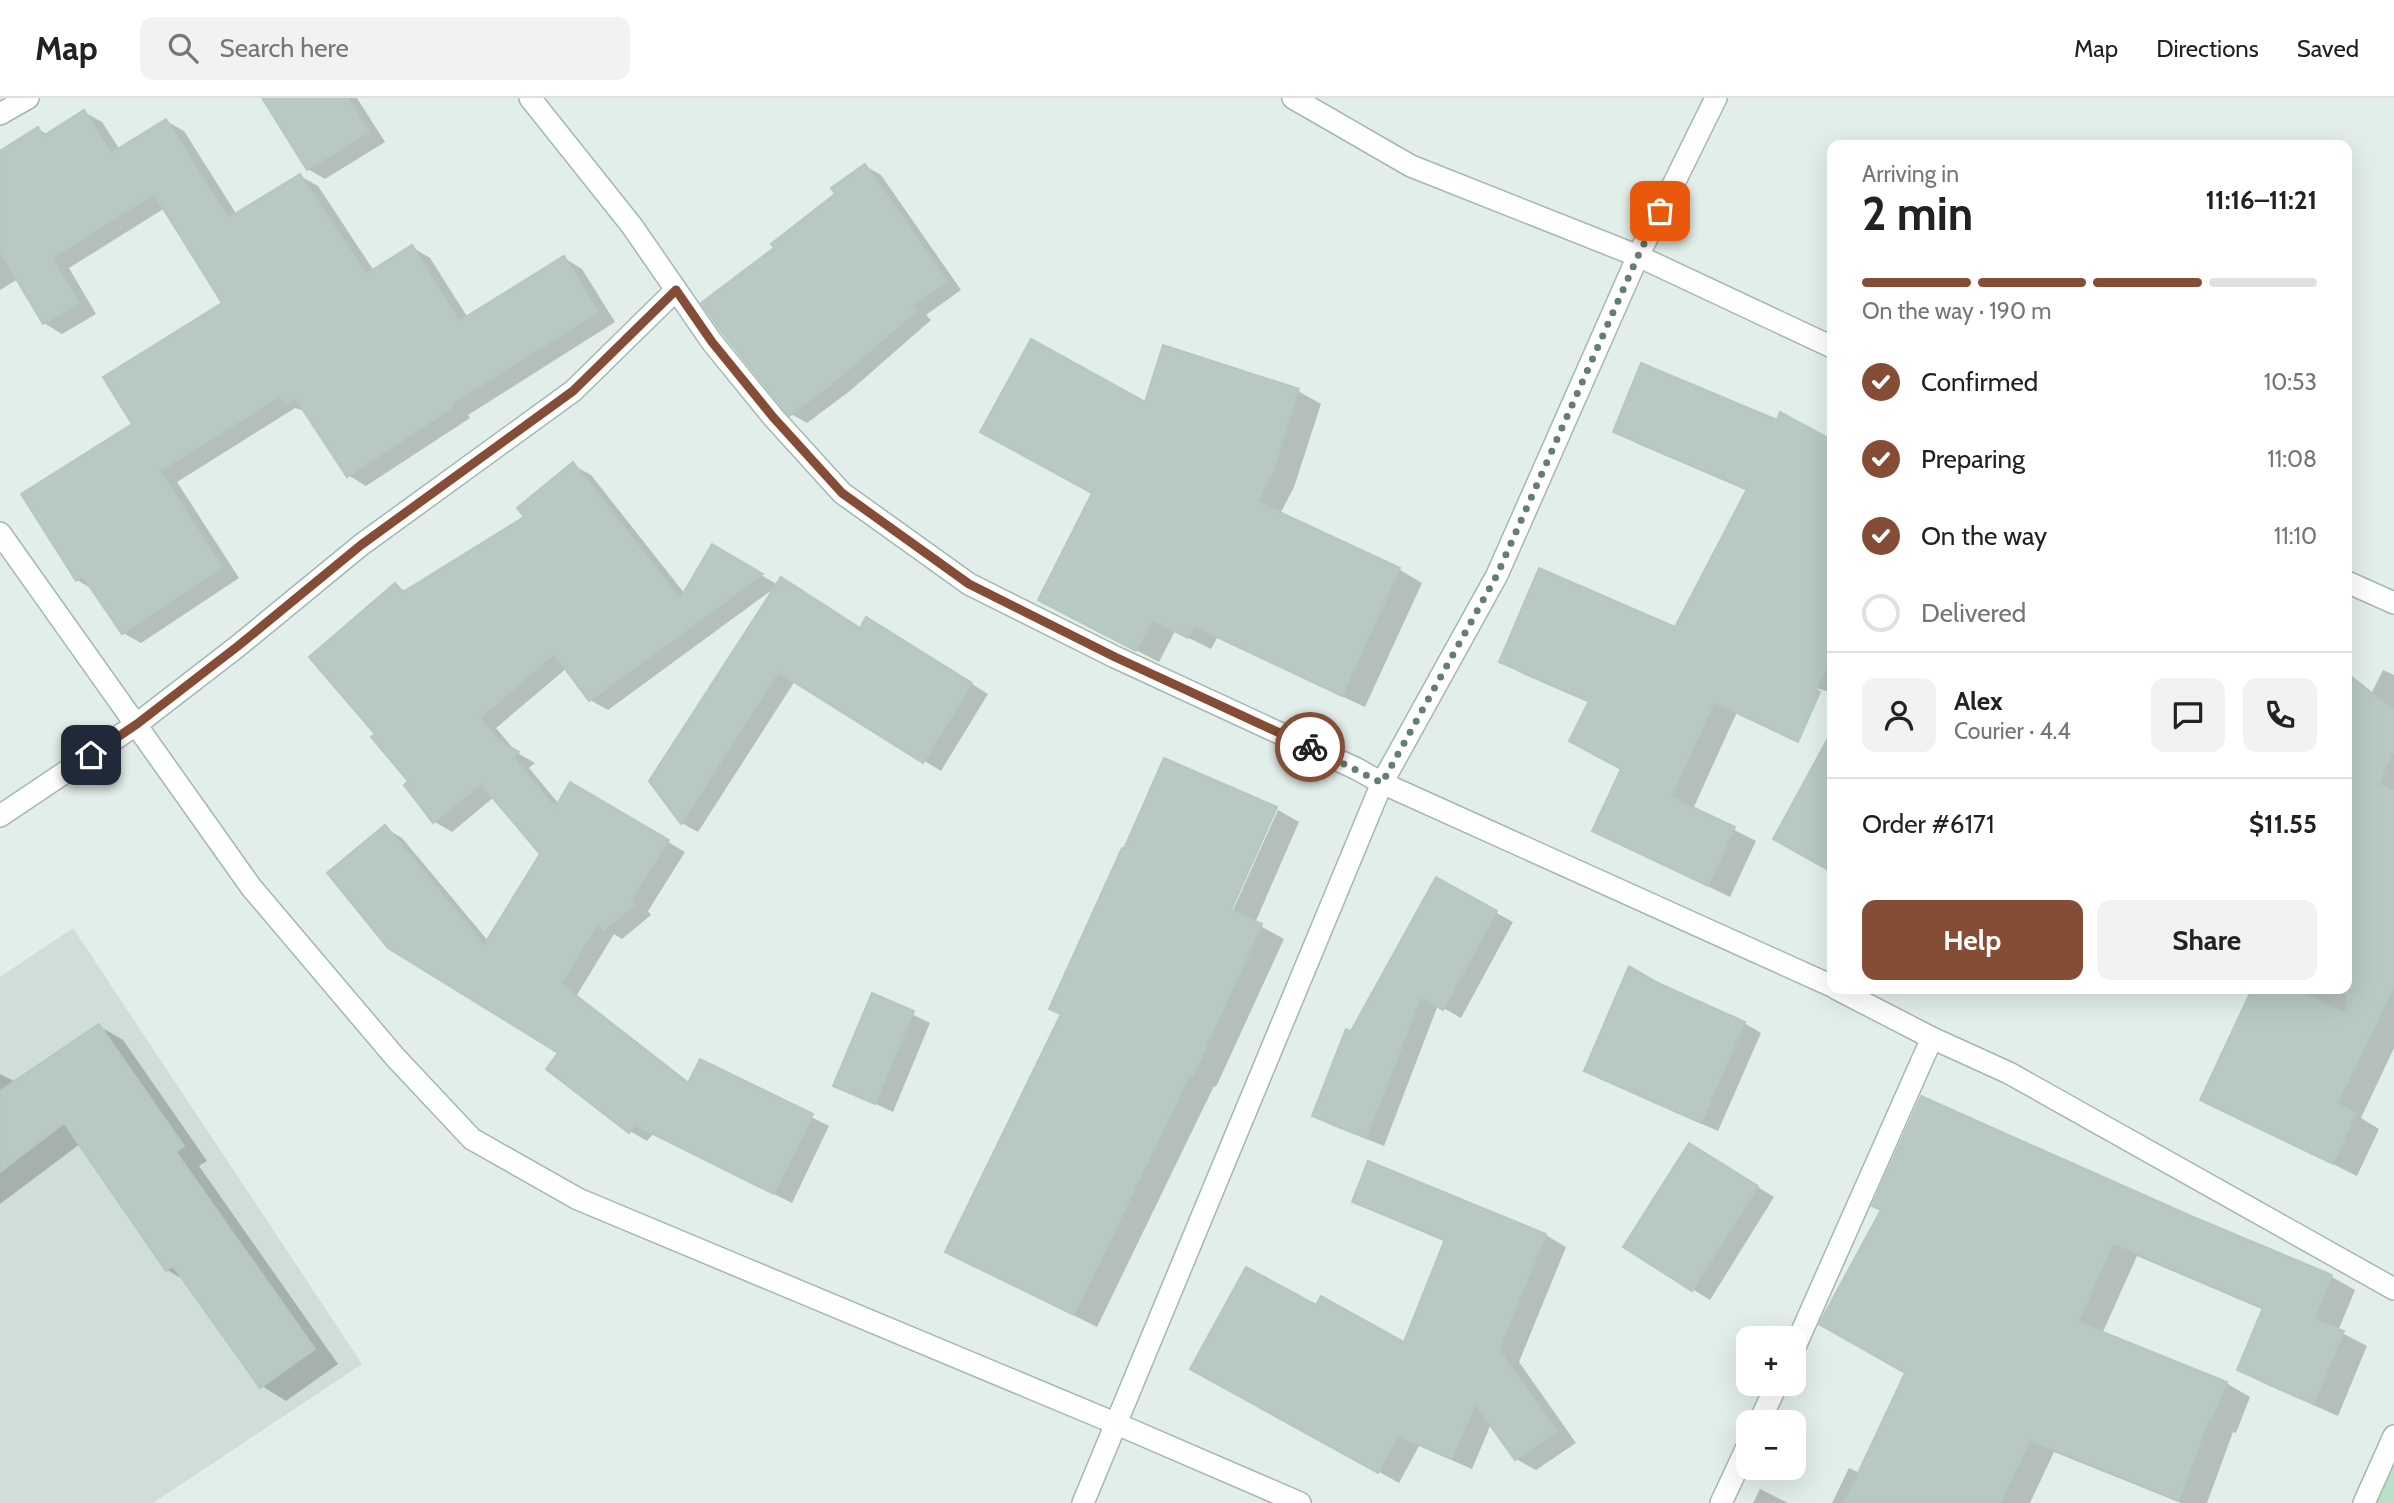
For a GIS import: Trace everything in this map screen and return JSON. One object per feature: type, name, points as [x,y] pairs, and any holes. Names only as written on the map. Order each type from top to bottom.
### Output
[{"type":"street","points":[[0,114],[28,98]]},
{"type":"street","points":[[530,98],[632,226],[712,342],[764,406],[842,493],[969,584],[1115,657],[1382,783],[1827,984]]},
{"type":"street","points":[[1293,98],[1411,166],[1638,256],[1827,345]]},
{"type":"street","points":[[1083,1503],[1382,783],[1497,575],[1638,256],[1716,98]]},
{"type":"street","points":[[0,816],[137,724],[238,646],[361,545],[573,391],[676,290]]},
{"type":"street","points":[[0,533],[251,887],[396,1057],[472,1139],[578,1199],[1300,1503]]},
{"type":"street","points":[[2352,584],[2394,603]]},
{"type":"street","points":[[1847,994],[1932,1038],[2009,1073],[2394,1289]]},
{"type":"street","points":[[1804,1326],[1932,1038]]},
{"type":"street","points":[[2364,1503],[2394,1436]]},
{"type":"street","points":[[1721,1503],[1736,1471]]},
{"type":"shaded area","points":[[73,928],[362,1364],[153,1503],[0,1503],[0,977]]},
{"type":"green space","points":[[2394,1454],[2394,1503],[2372,1503]]},
{"type":"building","points":[[262,98],[348,98],[369,132],[307,170]]},
{"type":"building","points":[[84,110],[111,153],[166,119],[228,218],[300,174],[366,274],[412,245],[459,321],[564,256],[598,312],[451,404],[453,407],[347,477],[295,398],[285,404],[280,396],[160,471],[222,567],[122,634],[83,577],[76,581],[21,494],[132,424],[103,377],[222,303],[154,194],[52,258],[79,303],[43,324],[0,252],[0,151],[38,127],[43,136]]},
{"type":"building","points":[[865,164],[947,281],[912,306],[916,311],[835,381],[789,416],[701,303],[774,248],[771,244],[835,194],[831,188]]},
{"type":"building","points":[[1031,339],[1145,402],[1163,345],[1299,389],[1272,474],[1258,502],[1400,568],[1342,696],[1194,626],[1188,638],[1152,620],[1136,651],[1038,600],[1092,493],[980,432]]},
{"type":"building","points":[[1641,363],[1777,420],[1780,412],[1827,437],[1827,666],[1816,690],[1820,692],[1798,742],[1714,702],[1671,797],[1735,827],[1708,886],[1592,831],[1621,769],[1569,741],[1589,701],[1499,662],[1539,568],[1675,627],[1747,489],[1613,432]]},
{"type":"building","points":[[573,462],[680,599],[712,544],[763,574],[589,701],[554,654],[480,718],[498,740],[519,752],[513,757],[555,808],[570,782],[669,840],[631,900],[635,904],[604,930],[598,923],[561,984],[688,1083],[700,1059],[813,1114],[774,1194],[635,1125],[629,1133],[546,1069],[558,1053],[388,948],[327,873],[385,825],[484,945],[540,854],[481,784],[433,823],[404,785],[408,781],[371,737],[375,734],[309,657],[395,583],[403,592],[524,517],[517,508]]},
{"type":"building","points":[[781,577],[860,628],[866,617],[972,683],[923,763],[778,672],[681,824],[649,781]]},
{"type":"building","points":[[2352,679],[2394,710],[2394,750],[2378,784],[2394,791],[2394,986],[2337,1104],[2356,1113],[2333,1164],[2200,1100],[2250,994],[2305,994],[2347,1014],[2347,994],[2352,994]]},
{"type":"building","points":[[1827,740],[1827,869],[1773,839]]},
{"type":"building","points":[[1164,758],[1277,807],[1231,910],[1262,924],[1193,1075],[1190,1074],[1074,1315],[945,1252],[1061,1014],[1049,1009]]},
{"type":"building","points":[[1436,877],[1497,911],[1443,1010],[1421,997],[1366,1138],[1312,1116],[1346,1029],[1351,1031]]},
{"type":"building","points":[[1629,966],[1658,983],[1745,1022],[1701,1123],[1584,1071]]},
{"type":"building","points":[[872,993],[914,1011],[875,1104],[833,1086]]},
{"type":"building","points":[[99,1024],[184,1146],[176,1152],[315,1349],[260,1388],[173,1266],[166,1271],[64,1123],[0,1172],[0,1091]]},
{"type":"building","points":[[1921,1096],[2191,1216],[2332,1275],[2314,1319],[2344,1331],[2314,1404],[2237,1370],[2263,1308],[2113,1243],[2078,1322],[2227,1382],[2211,1420],[2209,1419],[2179,1500],[2030,1440],[2000,1503],[1844,1503],[1905,1373],[1819,1324],[1881,1210],[1872,1206]]},
{"type":"building","points":[[1689,1143],[1758,1186],[1692,1291],[1623,1247]]},
{"type":"building","points":[[1368,1161],[1546,1234],[1499,1350],[1557,1431],[1515,1460],[1475,1404],[1452,1459],[1398,1436],[1378,1473],[1190,1369],[1246,1267],[1316,1305],[1321,1296],[1404,1342],[1445,1239],[1352,1202]]},
{"type":"way so far","points":[[1310,747],[1382,783],[1497,575],[1660,211]]},
{"type":"route","points":[[91,755],[137,724],[238,646],[361,545],[573,391],[676,290],[712,342],[773,417],[842,493],[969,584],[1115,657],[1310,747]]}]
